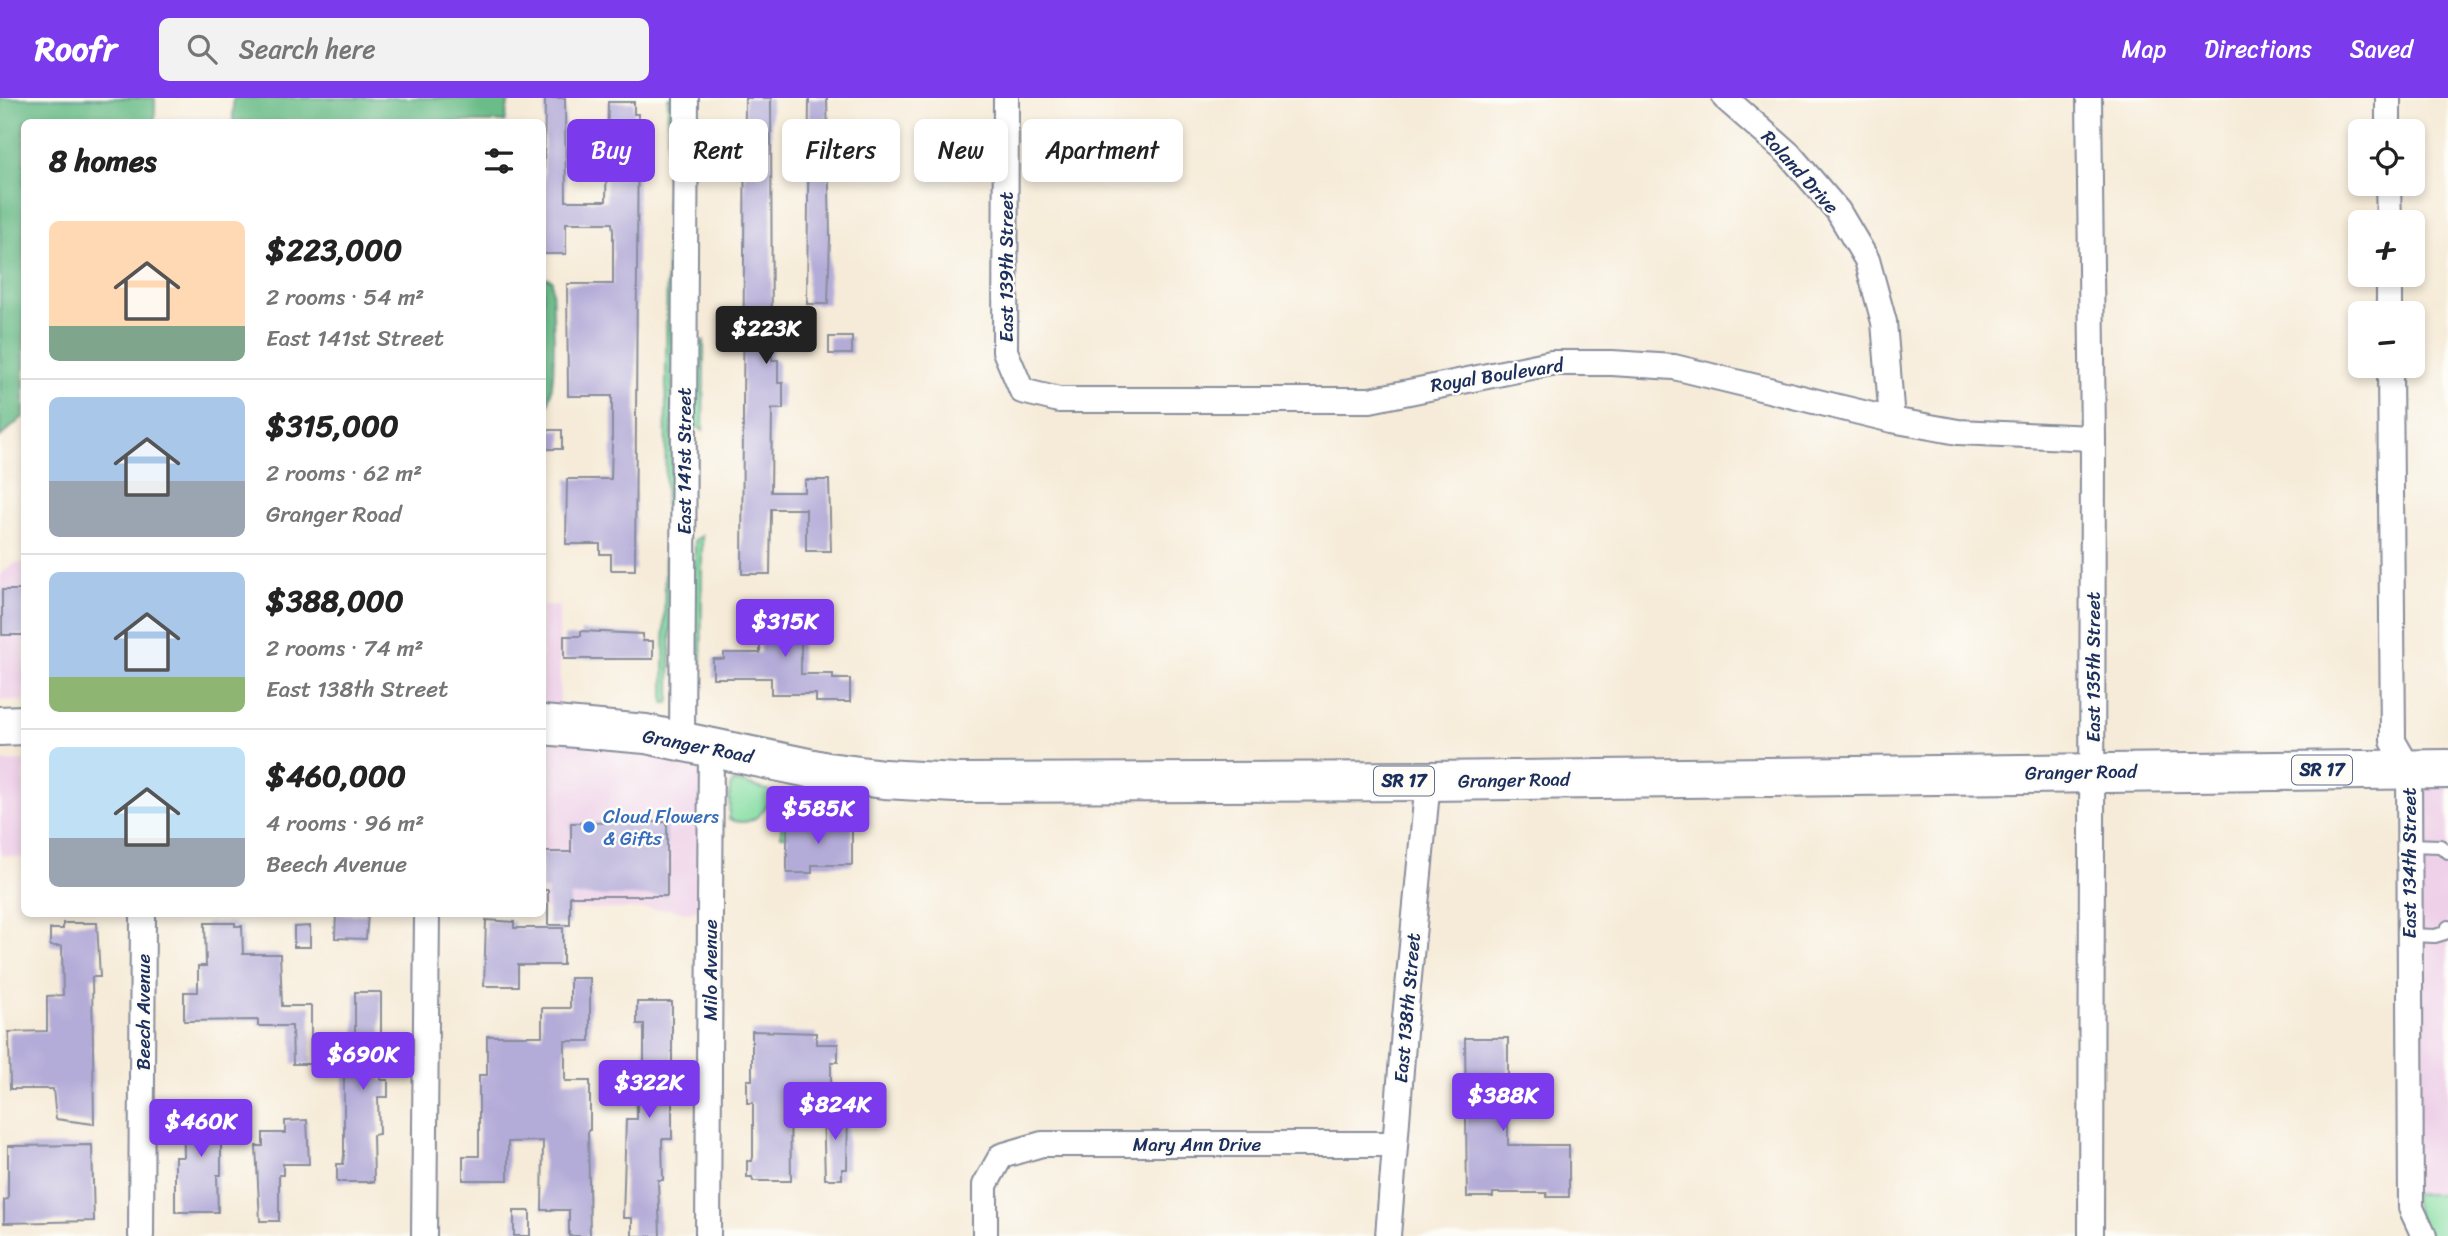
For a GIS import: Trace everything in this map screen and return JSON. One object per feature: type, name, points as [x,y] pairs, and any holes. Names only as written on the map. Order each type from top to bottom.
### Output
[{"type":"main road","points":[[0,726],[21,725]]},
{"type":"main road","name":"Granger Road","points":[[546,726],[612,730],[697,743],[828,772],[930,782],[1427,781],[2448,769]]},
{"type":"street","name":"East 141st Street","points":[[686,98],[697,743]]},
{"type":"street","name":"East 139th Street","points":[[1006,98],[1005,351],[1022,391]]},
{"type":"street","name":"Roland Drive","points":[[1726,98],[1789,154],[1838,211],[1867,260],[1884,322],[1892,420]]},
{"type":"street","name":"East 135th Street","points":[[2089,98],[2093,438],[2091,1236]]},
{"type":"street","points":[[2388,98],[2388,119]]},
{"type":"street","name":"Royal Boulevard","points":[[1022,391],[1059,400],[1370,400],[1551,363],[1612,363],[1674,367],[1892,420],[1958,432],[2093,438]]},
{"type":"street","name":"East 134th Street","points":[[2390,378],[2392,741],[2409,769],[2411,1208],[2424,1236]]},
{"type":"street","name":"Milo Avenue","points":[[697,743],[708,1236]]},
{"type":"street","name":"East 138th Street","points":[[1388,1236],[1427,781]]},
{"type":"street","name":"Beech Avenue","points":[[141,1236],[143,917]]},
{"type":"street","points":[[424,1236],[427,917]]},
{"type":"street","name":"Mary Ann Drive","points":[[985,1236],[985,1185],[1001,1156],[1042,1144],[1395,1144]]},
{"type":"lane","points":[[2409,845],[2440,846],[2448,852]]},
{"type":"lane","points":[[2410,935],[2435,936],[2445,933],[2448,927]]},
{"type":"shaded area","points":[[15,563],[21,563],[21,701],[0,700],[0,575]]},
{"type":"shaded area","points":[[546,606],[559,606],[560,726],[711,746],[710,910],[692,910],[692,913],[670,909],[546,909]]},
{"type":"shaded area","points":[[21,761],[21,858],[0,855],[0,762]]},
{"type":"shaded area","points":[[2448,769],[2448,1194],[2411,1194],[2409,770]]},
{"type":"green space","points":[[0,98],[155,98],[155,119],[21,119],[21,419],[0,437]]},
{"type":"green space","points":[[233,98],[509,98],[506,119],[233,119]]},
{"type":"green space","points":[[668,98],[674,98],[674,119],[669,119],[669,182],[673,182],[670,697],[669,703],[664,703]]},
{"type":"green space","points":[[546,277],[552,280],[554,351],[552,388],[546,410]]},
{"type":"green space","points":[[704,341],[703,430],[696,426],[696,346]]},
{"type":"green space","points":[[702,536],[701,697],[694,695],[695,540]]},
{"type":"green space","points":[[733,782],[771,791],[767,806],[757,817],[744,822],[729,819],[730,787]]},
{"type":"green space","points":[[783,794],[814,803],[812,823],[788,823],[787,836],[781,836]]},
{"type":"green space","points":[[2411,1194],[2448,1194],[2448,1236],[2424,1236]]},
{"type":"building","points":[[545,98],[565,98],[566,201],[606,201],[606,182],[638,182],[635,570],[611,570],[611,554],[600,554],[600,544],[566,544],[567,479],[611,479],[612,443],[612,396],[568,396],[567,284],[613,284],[613,230],[612,223],[566,223],[566,254],[546,254]]},
{"type":"building","points":[[745,98],[771,98],[772,360],[778,360],[778,383],[783,383],[783,409],[772,409],[771,492],[805,492],[805,480],[829,480],[831,551],[806,551],[806,509],[771,509],[770,574],[742,574],[744,182],[768,182],[768,119],[745,119]]},
{"type":"building","points":[[809,98],[827,98],[827,119],[809,119]]},
{"type":"building","points":[[608,102],[634,102],[634,114],[638,114],[638,119],[608,119]]},
{"type":"building","points":[[808,182],[829,182],[828,304],[807,304]]},
{"type":"building","points":[[829,337],[852,337],[852,354],[829,354]]},
{"type":"building","points":[[546,430],[562,430],[562,449],[546,449]]},
{"type":"building","points":[[2,590],[21,590],[21,635],[2,635]]},
{"type":"building","points":[[760,610],[780,610],[780,616],[826,616],[826,641],[801,641],[801,674],[833,674],[833,679],[850,679],[850,702],[816,702],[816,694],[771,694],[771,678],[713,678],[713,659],[724,659],[724,653],[760,653]]},
{"type":"building","points":[[581,631],[643,634],[643,641],[653,641],[653,659],[564,659],[564,636],[581,636]]},
{"type":"building","points":[[667,822],[667,896],[570,896],[570,925],[548,925],[546,852],[571,852],[571,823]]},
{"type":"building","points":[[787,823],[852,825],[852,865],[812,865],[812,873],[787,873]]},
{"type":"building","points":[[336,917],[368,917],[366,939],[335,938]]},
{"type":"building","points":[[486,920],[514,922],[514,928],[563,928],[563,965],[518,965],[518,986],[484,986]]},
{"type":"building","points":[[63,923],[97,923],[100,977],[92,977],[94,1124],[56,1119],[53,1089],[10,1089],[9,1032],[47,1031],[47,996],[63,995],[62,946],[50,946],[50,929],[63,929]]},
{"type":"building","points":[[205,923],[235,923],[235,926],[242,926],[243,954],[280,954],[282,1006],[311,1006],[311,1064],[293,1064],[292,1026],[258,1026],[258,1020],[184,1021],[184,992],[198,992],[198,966],[206,966]]},
{"type":"building","points":[[310,926],[310,947],[294,947],[294,927]]},
{"type":"building","points":[[570,978],[590,978],[590,1041],[565,1041],[565,1081],[590,1081],[590,1236],[569,1236],[569,1210],[542,1210],[543,1141],[508,1142],[508,1180],[463,1180],[463,1156],[479,1156],[479,1075],[487,1075],[487,1036],[542,1036],[542,1008],[570,1008]]},
{"type":"building","points":[[355,992],[381,992],[381,1080],[388,1080],[388,1097],[378,1097],[379,1134],[373,1135],[374,1182],[337,1182],[337,1164],[343,1164],[344,1155],[344,1069],[351,1068],[351,1045],[355,1045]]},
{"type":"building","points":[[637,1002],[672,1002],[672,1139],[662,1139],[663,1180],[658,1180],[660,1236],[632,1236],[632,1218],[623,1218],[626,1119],[637,1119],[637,1086],[624,1086],[624,1067],[644,1067],[644,1024],[637,1024]]},
{"type":"building","points":[[752,1031],[816,1033],[816,1044],[838,1044],[838,1062],[831,1062],[831,1096],[790,1096],[791,1181],[753,1181],[752,1177],[747,1177],[747,1161],[752,1161],[753,1157],[753,1103],[747,1103],[747,1080],[752,1080]]},
{"type":"building","points":[[1465,1038],[1508,1038],[1508,1145],[1569,1145],[1569,1197],[1547,1197],[1547,1193],[1493,1193],[1493,1197],[1467,1197]]},
{"type":"building","points":[[230,1107],[231,1133],[221,1133],[221,1175],[217,1175],[218,1212],[175,1212],[175,1157],[184,1157],[183,1108]]},
{"type":"building","points":[[823,1108],[848,1108],[847,1169],[842,1169],[842,1179],[825,1179]]},
{"type":"building","points":[[307,1120],[309,1164],[283,1164],[283,1175],[279,1175],[279,1221],[260,1221],[256,1146],[263,1146],[263,1133],[285,1133],[285,1121]]},
{"type":"building","points":[[92,1145],[94,1221],[4,1223],[4,1200],[8,1199],[8,1146]]},
{"type":"building","points":[[514,1211],[530,1211],[530,1236],[514,1236]]},
{"type":"place","name":"Cloud Flowers & Gifts","points":[[589,827]]}]
